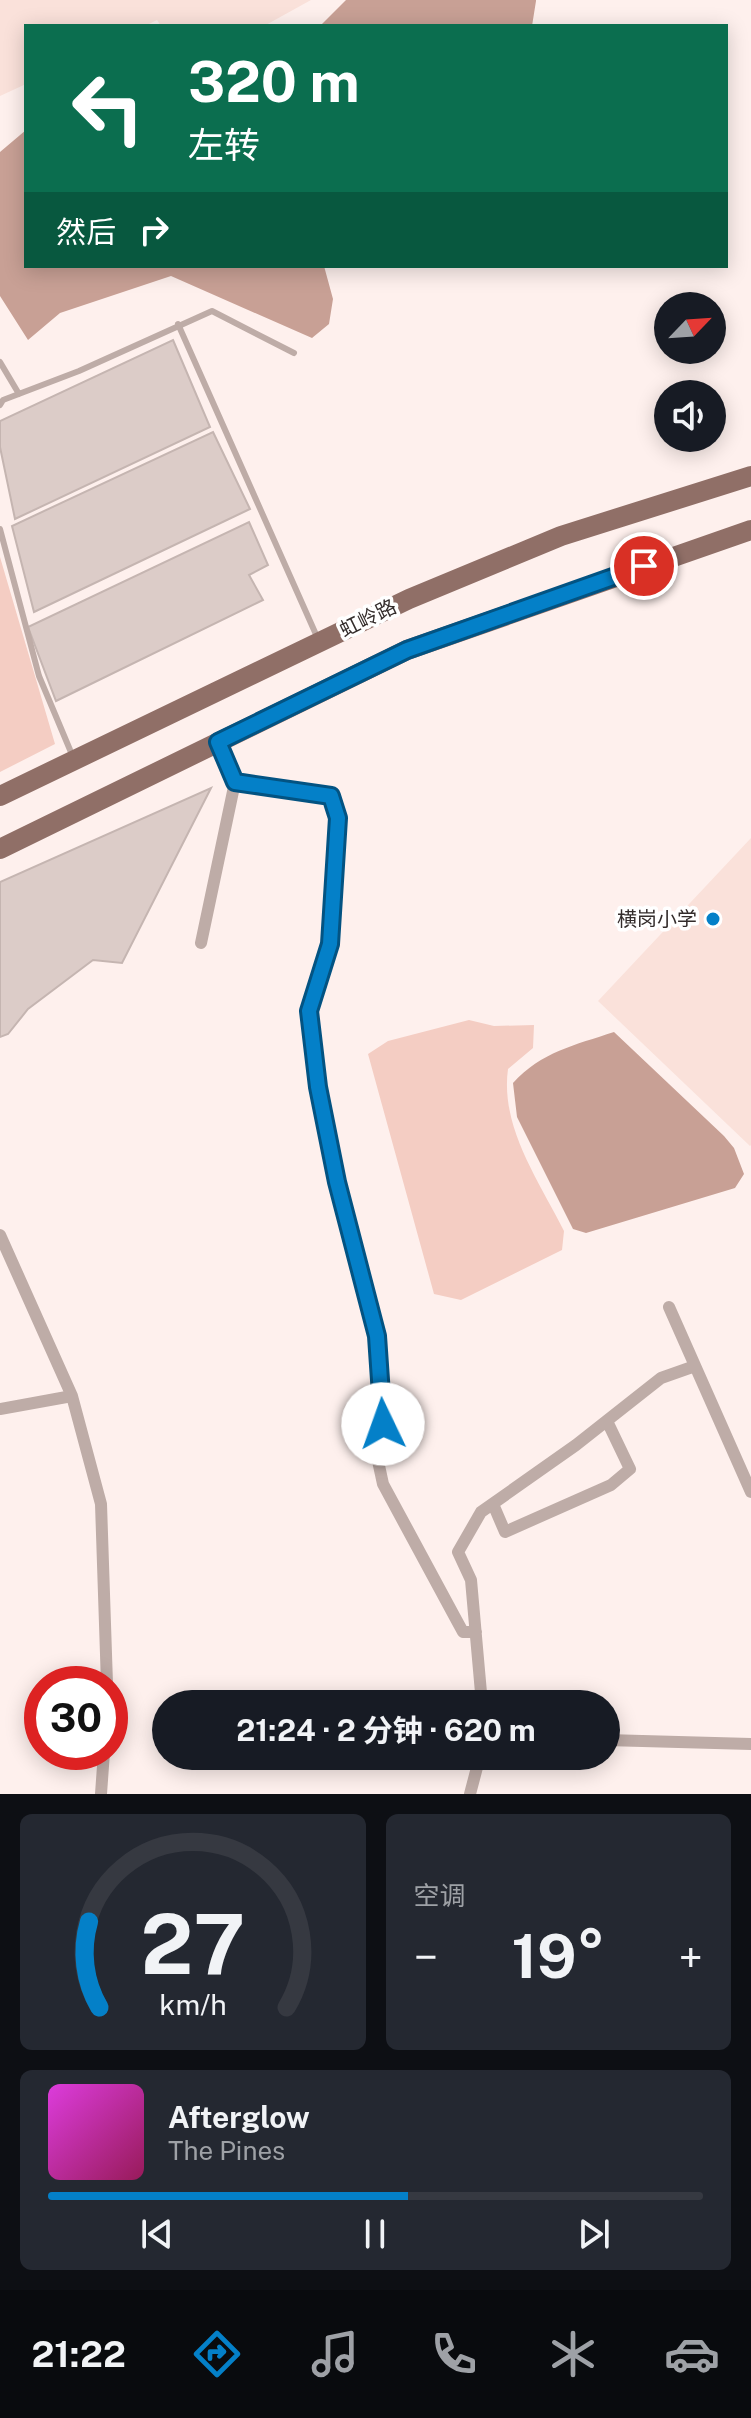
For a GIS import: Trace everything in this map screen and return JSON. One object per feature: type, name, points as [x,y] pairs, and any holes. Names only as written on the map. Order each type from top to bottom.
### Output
[{"type":"main road","name":"虹岭路","points":[[0,796],[409,599],[561,536],[751,476]]},
{"type":"main road","points":[[0,849],[407,650],[751,530]]},
{"type":"street","points":[[201,943],[235,782],[218,742]]},
{"type":"street","points":[[235,782],[331,796],[338,818],[330,944],[309,1011],[318,1087],[337,1182],[379,1349],[383,1424],[375,1447],[383,1484],[449,1608],[463,1632],[476,1632]]},
{"type":"street","points":[[0,1235],[72,1396],[101,1504],[106,1666]]},
{"type":"street","points":[[669,1307],[751,1492]]},
{"type":"street","points":[[481,1690],[471,1580],[458,1552],[481,1512],[661,1378],[695,1366]]},
{"type":"street","points":[[0,1409],[72,1396]]},
{"type":"street","points":[[493,1504],[505,1532],[611,1485],[630,1469],[607,1421]]},
{"type":"street","points":[[620,1740],[751,1744]]},
{"type":"street","points":[[101,1794],[103,1770]]},
{"type":"street","points":[[470,1794],[476,1770]]},
{"type":"lane","points":[[0,405],[212,311],[294,353]]},
{"type":"lane","points":[[178,324],[319,642]]},
{"type":"lane","points":[[0,362],[19,394]]},
{"type":"lane","points":[[0,529],[39,676],[74,760]]},
{"type":"shaded area","points":[[0,0],[311,0],[268,24],[160,24],[157,20],[149,24],[24,24],[24,85],[0,96]]},
{"type":"shaded area","points":[[346,0],[536,0],[532,24],[322,24]]},
{"type":"shaded area","points":[[24,132],[24,268],[325,268],[333,299],[329,324],[312,338],[171,276],[60,313],[28,340],[0,296],[0,152]]},
{"type":"shaded area","points":[[0,557],[55,744],[0,772]]},
{"type":"shaded area","name":"横岗小学","points":[[751,838],[751,1145],[750,1146],[598,1001]]},
{"type":"shaded area","points":[[469,1020],[494,1026],[534,1025],[533,1048],[508,1069],[510,1112],[533,1173],[564,1231],[562,1250],[461,1300],[434,1294],[368,1054],[388,1041]]},
{"type":"shaded area","points":[[614,1032],[724,1136],[734,1148],[744,1174],[735,1188],[586,1233],[573,1229],[517,1117],[513,1083],[547,1057]]},
{"type":"building","points":[[173,340],[210,427],[15,519],[0,447],[0,421]]},
{"type":"building","points":[[213,432],[250,509],[34,612],[12,526]]},
{"type":"building","points":[[249,522],[268,565],[249,575],[263,600],[56,701],[28,627]]},
{"type":"building","points":[[211,788],[122,963],[93,960],[28,1009],[8,1034],[0,1037],[0,882]]},
{"type":"place","name":"横岗小学","points":[[713,919]]},
{"type":"route","points":[[383,1424],[377,1336],[337,1182],[318,1087],[316,1049],[309,1011],[323,975],[330,944],[338,818],[331,796],[235,782],[218,742],[407,650],[644,566]]}]
